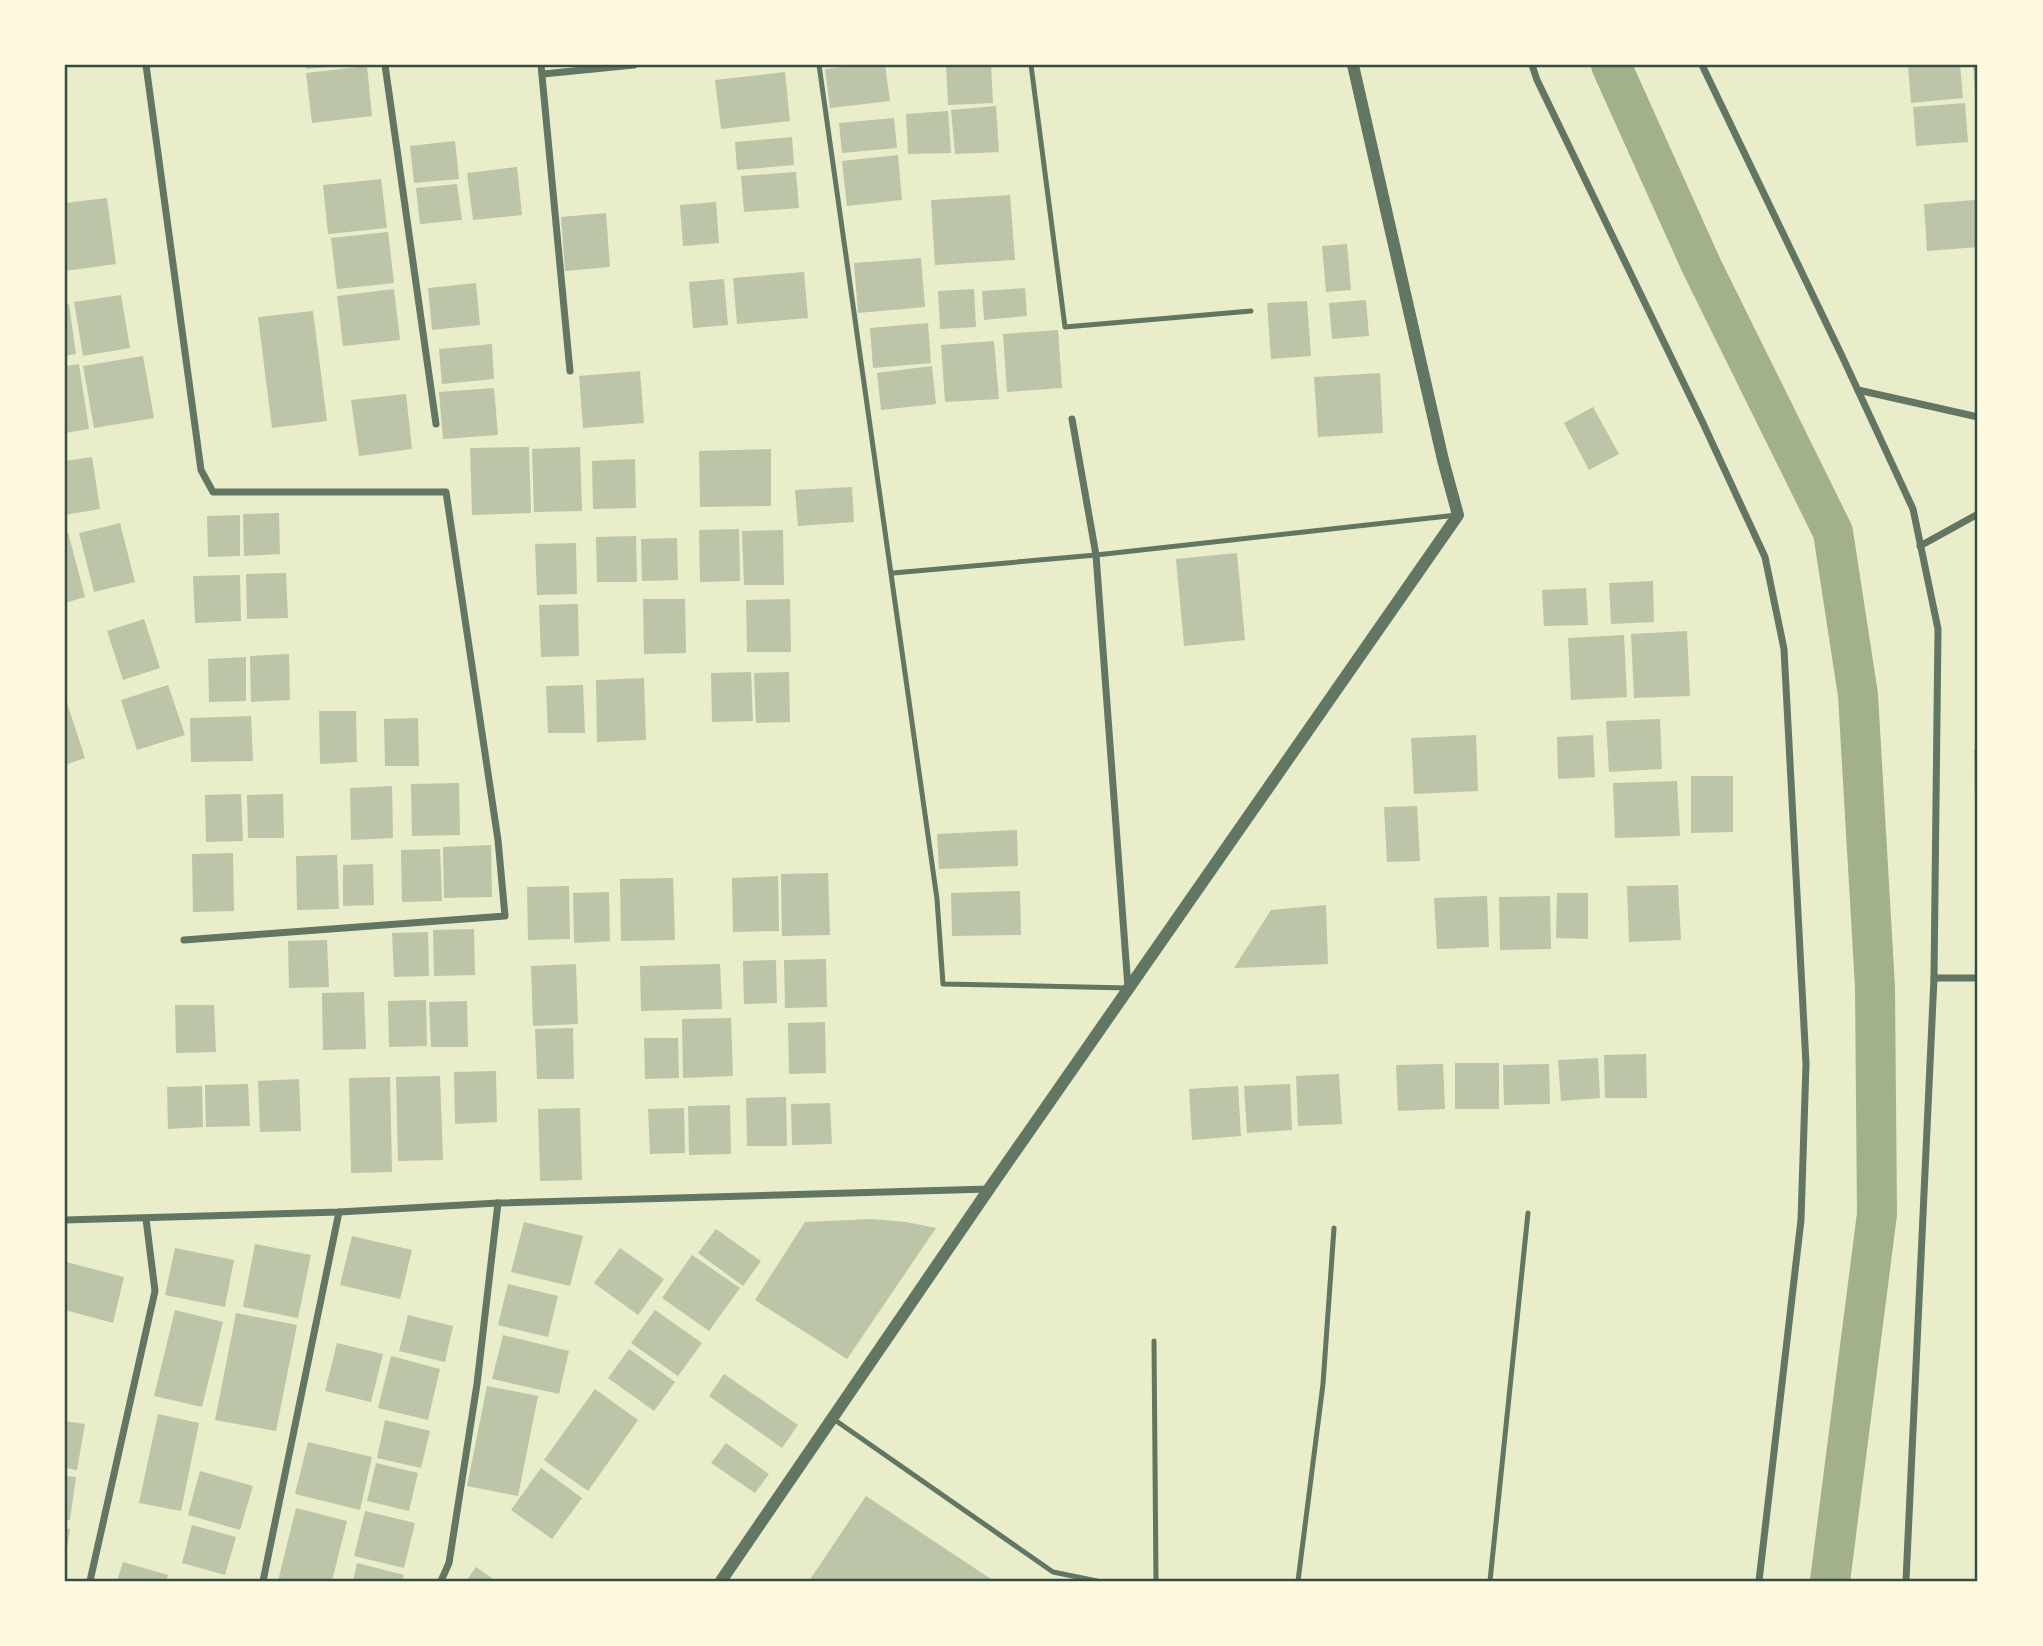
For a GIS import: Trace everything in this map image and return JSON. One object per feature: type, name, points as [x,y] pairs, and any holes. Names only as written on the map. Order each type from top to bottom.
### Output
[{"type":"street","points":[[146,65],[201,470],[213,492],[446,492],[498,840],[505,916],[184,940]]},
{"type":"street","points":[[385,65],[436,424]]},
{"type":"street","points":[[541,65],[570,371]]},
{"type":"street","points":[[543,74],[634,65]]},
{"type":"street","points":[[721,1581],[989,1189],[1458,515],[1443,460],[1353,65]]},
{"type":"street","points":[[1532,65],[1765,558],[1784,649],[1806,1064],[1801,1220],[1759,1581]]},
{"type":"street","points":[[1702,65],[1913,509],[1938,629],[1934,978],[1906,1581]]},
{"type":"street","points":[[1858,390],[1978,417]]},
{"type":"street","points":[[1072,419],[1096,555],[1128,988]]},
{"type":"street","points":[[1920,546],[1978,514]]},
{"type":"street","points":[[1934,978],[1978,978]]},
{"type":"street","points":[[65,1220],[339,1212],[498,1203],[989,1189]]},
{"type":"street","points":[[441,1581],[449,1563],[477,1384],[498,1203]]},
{"type":"street","points":[[263,1581],[339,1212]]},
{"type":"street","points":[[90,1581],[155,1291],[146,1219]]},
{"type":"lane","points":[[819,65],[937,899],[943,984],[1128,988]]},
{"type":"lane","points":[[1031,65],[1065,327],[1251,311]]},
{"type":"lane","points":[[892,573],[1096,555],[1458,515]]},
{"type":"lane","points":[[1490,1581],[1528,1213]]},
{"type":"lane","points":[[1298,1581],[1323,1384],[1334,1228]]},
{"type":"lane","points":[[1154,1341],[1157,1581]]},
{"type":"lane","points":[[832,1419],[1053,1572],[1097,1581]]},
{"type":"building","points":[[306,65],[329,65],[329,67],[306,69]]},
{"type":"building","points":[[885,65],[890,101],[830,108],[825,69]]},
{"type":"building","points":[[946,65],[991,65],[993,103],[948,105]]},
{"type":"building","points":[[1908,65],[1960,65],[1963,98],[1911,103]]},
{"type":"building","points":[[1973,65],[1978,65],[1978,93],[1975,94]]},
{"type":"building","points":[[367,66],[372,116],[312,123],[306,73]]},
{"type":"building","points":[[785,72],[790,121],[721,129],[715,80]]},
{"type":"building","points":[[1965,103],[1968,142],[1916,146],[1913,107]]},
{"type":"building","points":[[996,106],[999,152],[955,154],[951,110]]},
{"type":"building","points":[[948,111],[951,153],[908,154],[906,114]]},
{"type":"building","points":[[894,118],[897,148],[842,153],[839,123]]},
{"type":"building","points":[[792,137],[794,165],[737,170],[735,142]]},
{"type":"building","points":[[455,141],[459,179],[414,183],[410,146]]},
{"type":"building","points":[[898,155],[902,200],[847,206],[842,161]]},
{"type":"building","points":[[517,167],[522,215],[473,220],[467,173]]},
{"type":"building","points":[[796,172],[799,208],[744,212],[741,176]]},
{"type":"building","points":[[381,179],[387,228],[328,234],[323,185]]},
{"type":"building","points":[[457,184],[462,220],[420,224],[416,188]]},
{"type":"building","points":[[1010,195],[1015,260],[935,265],[931,200]]},
{"type":"building","points":[[107,198],[116,264],[65,271],[65,203]]},
{"type":"building","points":[[1975,200],[1978,247],[1927,251],[1924,204]]},
{"type":"building","points":[[716,202],[719,243],[683,246],[680,205]]},
{"type":"building","points":[[606,213],[610,267],[565,271],[561,217]]},
{"type":"building","points":[[388,232],[394,283],[337,289],[331,238]]},
{"type":"building","points":[[1347,244],[1351,290],[1326,292],[1322,246]]},
{"type":"building","points":[[921,258],[925,307],[858,313],[854,263]]},
{"type":"building","points":[[804,272],[808,318],[737,324],[733,278]]},
{"type":"building","points":[[724,279],[728,325],[693,328],[689,282]]},
{"type":"building","points":[[476,283],[480,325],[432,330],[428,288]]},
{"type":"building","points":[[1025,288],[1027,316],[984,320],[982,291]]},
{"type":"building","points":[[394,289],[400,340],[343,346],[337,296]]},
{"type":"building","points":[[974,289],[976,327],[940,329],[938,291]]},
{"type":"building","points":[[121,295],[130,348],[83,356],[74,302]]},
{"type":"building","points":[[1366,300],[1369,336],[1332,339],[1329,303]]},
{"type":"building","points":[[1307,301],[1311,356],[1271,359],[1267,303]]},
{"type":"building","points":[[69,304],[76,354],[65,356],[65,305]]},
{"type":"building","points":[[313,311],[327,421],[272,428],[258,317]]},
{"type":"building","points":[[928,323],[931,363],[873,368],[870,328]]},
{"type":"building","points":[[1058,330],[1062,388],[1007,392],[1003,334]]},
{"type":"building","points":[[994,341],[999,399],[945,402],[941,345]]},
{"type":"building","points":[[492,344],[494,379],[442,384],[439,349]]},
{"type":"building","points":[[143,356],[154,418],[94,428],[83,366]]},
{"type":"building","points":[[79,364],[89,429],[65,433],[65,366]]},
{"type":"building","points":[[932,366],[936,404],[881,410],[877,373]]},
{"type":"building","points":[[640,371],[644,423],[583,428],[579,376]]},
{"type":"building","points":[[1380,373],[1383,433],[1318,437],[1314,377]]},
{"type":"building","points":[[494,388],[498,435],[443,439],[439,392]]},
{"type":"building","points":[[406,394],[412,449],[359,456],[351,400]]},
{"type":"building","points":[[1593,407],[1619,454],[1589,470],[1564,423]]},
{"type":"building","points":[[529,447],[531,513],[472,515],[470,448]]},
{"type":"building","points":[[580,447],[582,511],[534,512],[532,449]]},
{"type":"building","points":[[771,449],[771,506],[700,507],[699,451]]},
{"type":"building","points":[[92,457],[100,509],[65,515],[65,461]]},
{"type":"building","points":[[635,459],[636,508],[593,509],[592,461]]},
{"type":"building","points":[[852,487],[854,522],[798,526],[795,490]]},
{"type":"building","points":[[279,513],[280,554],[244,556],[243,514]]},
{"type":"building","points":[[240,515],[240,556],[208,557],[207,516]]},
{"type":"building","points":[[120,523],[135,582],[94,592],[79,533]]},
{"type":"building","points":[[739,529],[740,581],[700,582],[699,530]]},
{"type":"building","points":[[783,530],[784,585],[744,585],[742,531]]},
{"type":"building","points":[[68,532],[85,597],[65,603],[65,533]]},
{"type":"building","points":[[636,536],[637,582],[597,582],[596,537]]},
{"type":"building","points":[[677,538],[678,580],[642,581],[641,539]]},
{"type":"building","points":[[576,543],[577,594],[537,595],[535,544]]},
{"type":"building","points":[[1237,553],[1245,640],[1184,646],[1176,559]]},
{"type":"building","points":[[286,573],[288,618],[247,619],[246,574]]},
{"type":"building","points":[[240,575],[241,621],[195,623],[193,576]]},
{"type":"building","points":[[1653,581],[1654,622],[1611,624],[1609,583]]},
{"type":"building","points":[[1586,588],[1588,625],[1544,626],[1542,590]]},
{"type":"building","points":[[643,599],[685,599],[686,653],[644,654]]},
{"type":"building","points":[[790,599],[791,652],[747,652],[746,600]]},
{"type":"building","points":[[578,604],[579,656],[541,657],[539,605]]},
{"type":"building","points":[[144,619],[160,668],[123,680],[107,631]]},
{"type":"building","points":[[1687,631],[1690,696],[1634,698],[1631,634]]},
{"type":"building","points":[[1624,635],[1627,697],[1571,700],[1568,638]]},
{"type":"building","points":[[289,654],[290,700],[251,702],[250,656]]},
{"type":"building","points":[[246,657],[246,701],[209,702],[208,659]]},
{"type":"building","points":[[751,672],[753,721],[712,722],[711,673]]},
{"type":"building","points":[[789,672],[790,722],[756,723],[754,673]]},
{"type":"building","points":[[644,678],[646,740],[597,742],[596,680]]},
{"type":"building","points":[[168,685],[185,735],[137,750],[121,700]]},
{"type":"building","points":[[583,685],[585,733],[548,733],[546,686]]},
{"type":"building","points":[[65,697],[85,758],[65,765]]},
{"type":"building","points":[[319,711],[356,711],[357,762],[320,764]]},
{"type":"building","points":[[251,716],[253,761],[191,762],[190,718]]},
{"type":"building","points":[[418,718],[419,766],[385,766],[384,719]]},
{"type":"building","points":[[1660,719],[1662,769],[1609,772],[1606,721]]},
{"type":"building","points":[[1476,735],[1478,791],[1414,794],[1411,738]]},
{"type":"building","points":[[1593,735],[1595,777],[1558,779],[1557,737]]},
{"type":"building","points":[[1974,750],[1978,750],[1978,843],[1976,843]]},
{"type":"building","points":[[1691,776],[1733,776],[1733,832],[1691,833]]},
{"type":"building","points":[[1677,781],[1680,836],[1615,838],[1613,783]]},
{"type":"building","points":[[459,783],[460,835],[412,836],[411,784]]},
{"type":"building","points":[[392,786],[393,838],[351,840],[350,788]]},
{"type":"building","points":[[241,794],[243,841],[206,842],[205,795]]},
{"type":"building","points":[[283,794],[284,838],[248,838],[247,795]]},
{"type":"building","points":[[1417,806],[1420,861],[1387,862],[1384,807]]},
{"type":"building","points":[[1017,830],[1018,866],[939,869],[937,834]]},
{"type":"building","points":[[491,845],[492,897],[444,898],[443,847]]},
{"type":"building","points":[[440,849],[442,901],[402,902],[401,850]]},
{"type":"building","points":[[233,853],[234,911],[193,912],[192,854]]},
{"type":"building","points":[[337,855],[339,909],[297,910],[296,856]]},
{"type":"building","points":[[373,864],[374,905],[343,906],[343,865]]},
{"type":"building","points":[[828,873],[830,935],[782,936],[781,874]]},
{"type":"building","points":[[778,876],[779,931],[733,932],[732,878]]},
{"type":"building","points":[[673,878],[675,940],[621,941],[620,879]]},
{"type":"building","points":[[1678,885],[1681,940],[1629,942],[1627,886]]},
{"type":"building","points":[[569,886],[570,939],[528,940],[527,887]]},
{"type":"building","points":[[1020,891],[1021,935],[952,936],[951,893]]},
{"type":"building","points":[[609,892],[610,941],[574,943],[573,893]]},
{"type":"building","points":[[1557,893],[1588,893],[1588,939],[1556,938]]},
{"type":"building","points":[[1487,896],[1489,947],[1437,949],[1434,898]]},
{"type":"building","points":[[1550,896],[1551,949],[1500,950],[1499,897]]},
{"type":"building","points":[[1326,905],[1328,964],[1234,968],[1271,910]]},
{"type":"building","points":[[474,929],[475,975],[434,976],[433,930]]},
{"type":"building","points":[[428,932],[429,976],[394,977],[392,933]]},
{"type":"building","points":[[327,940],[329,987],[289,988],[288,941]]},
{"type":"building","points":[[826,959],[827,1007],[785,1008],[784,960]]},
{"type":"building","points":[[776,960],[777,1003],[744,1004],[743,961]]},
{"type":"building","points":[[576,964],[578,1024],[533,1026],[531,966]]},
{"type":"building","points":[[720,964],[722,1009],[641,1011],[640,966]]},
{"type":"building","points":[[364,992],[366,1049],[323,1050],[322,993]]},
{"type":"building","points":[[426,1000],[427,1046],[389,1047],[388,1001]]},
{"type":"building","points":[[467,1001],[468,1047],[431,1047],[429,1002]]},
{"type":"building","points":[[175,1005],[214,1005],[216,1052],[176,1053]]},
{"type":"building","points":[[731,1018],[733,1076],[683,1078],[682,1019]]},
{"type":"building","points":[[825,1022],[826,1073],[789,1074],[788,1023]]},
{"type":"building","points":[[573,1028],[574,1079],[537,1079],[535,1029]]},
{"type":"building","points":[[644,1038],[678,1038],[679,1078],[645,1079]]},
{"type":"building","points":[[1646,1054],[1647,1098],[1605,1098],[1604,1055]]},
{"type":"building","points":[[1598,1058],[1600,1098],[1561,1101],[1558,1060]]},
{"type":"building","points":[[1455,1063],[1499,1063],[1499,1109],[1455,1109]]},
{"type":"building","points":[[1443,1064],[1445,1109],[1398,1111],[1396,1065]]},
{"type":"building","points":[[1549,1064],[1550,1104],[1504,1105],[1503,1065]]},
{"type":"building","points":[[496,1071],[497,1122],[455,1124],[454,1072]]},
{"type":"building","points":[[1339,1074],[1342,1124],[1298,1126],[1296,1076]]},
{"type":"building","points":[[440,1076],[443,1160],[398,1161],[396,1077]]},
{"type":"building","points":[[390,1077],[392,1172],[351,1173],[349,1078]]},
{"type":"building","points":[[299,1079],[301,1131],[260,1132],[258,1081]]},
{"type":"building","points":[[248,1084],[250,1126],[206,1127],[205,1085]]},
{"type":"building","points":[[1290,1084],[1292,1130],[1247,1133],[1244,1086]]},
{"type":"building","points":[[202,1086],[203,1127],[168,1129],[167,1087]]},
{"type":"building","points":[[1238,1086],[1241,1136],[1192,1140],[1189,1089]]},
{"type":"building","points":[[786,1097],[787,1146],[747,1146],[746,1098]]},
{"type":"building","points":[[830,1103],[832,1144],[792,1145],[791,1104]]},
{"type":"building","points":[[730,1105],[731,1154],[689,1155],[688,1106]]},
{"type":"building","points":[[580,1108],[582,1180],[540,1181],[538,1109]]},
{"type":"building","points":[[684,1108],[685,1153],[650,1154],[648,1109]]},
{"type":"building","points":[[872,1219],[936,1228],[847,1359],[755,1300],[805,1222]]},
{"type":"building","points":[[524,1222],[583,1236],[570,1286],[511,1272]]},
{"type":"building","points":[[716,1229],[761,1261],[743,1286],[698,1253]]},
{"type":"building","points":[[352,1236],[412,1250],[400,1299],[340,1285]]},
{"type":"building","points":[[255,1244],[311,1255],[298,1318],[243,1307]]},
{"type":"building","points":[[175,1248],[234,1260],[225,1307],[165,1295]]},
{"type":"building","points":[[620,1248],[664,1279],[638,1315],[594,1283]]},
{"type":"building","points":[[692,1255],[740,1288],[709,1331],[662,1298]]},
{"type":"building","points":[[66,1262],[124,1277],[113,1323],[65,1310]]},
{"type":"building","points":[[508,1284],[558,1296],[548,1337],[498,1325]]},
{"type":"building","points":[[175,1310],[223,1322],[202,1407],[154,1396]]},
{"type":"building","points":[[655,1310],[702,1343],[678,1376],[631,1343]]},
{"type":"building","points":[[236,1313],[297,1325],[276,1431],[215,1420]]},
{"type":"building","points":[[408,1315],[453,1326],[445,1362],[399,1351]]},
{"type":"building","points":[[503,1335],[569,1351],[559,1394],[492,1379]]},
{"type":"building","points":[[337,1343],[383,1354],[371,1402],[325,1391]]},
{"type":"building","points":[[629,1349],[675,1382],[654,1411],[608,1378]]},
{"type":"building","points":[[391,1356],[440,1369],[428,1420],[378,1408]]},
{"type":"building","points":[[724,1374],[798,1425],[782,1448],[709,1396]]},
{"type":"building","points":[[487,1386],[538,1396],[518,1496],[467,1486]]},
{"type":"building","points":[[595,1389],[638,1420],[588,1491],[544,1460]]},
{"type":"building","points":[[158,1414],[199,1423],[181,1511],[139,1503]]},
{"type":"building","points":[[385,1420],[430,1431],[421,1468],[377,1458]]},
{"type":"building","points":[[65,1421],[85,1424],[77,1470],[65,1468]]},
{"type":"building","points":[[308,1442],[372,1457],[360,1510],[295,1494]]},
{"type":"building","points":[[726,1443],[769,1474],[755,1493],[711,1463]]},
{"type":"building","points":[[376,1463],[418,1473],[409,1511],[367,1501]]},
{"type":"building","points":[[541,1468],[582,1498],[552,1539],[511,1510]]},
{"type":"building","points":[[200,1471],[253,1486],[240,1530],[188,1515]]},
{"type":"building","points":[[65,1476],[76,1477],[70,1520],[65,1520]]},
{"type":"building","points":[[866,1496],[994,1581],[809,1581]]},
{"type":"building","points":[[296,1508],[347,1521],[332,1581],[278,1581]]},
{"type":"building","points":[[365,1511],[415,1523],[404,1568],[354,1556]]},
{"type":"building","points":[[192,1525],[236,1537],[225,1575],[182,1563]]},
{"type":"building","points":[[65,1528],[70,1529],[66,1555],[65,1555]]},
{"type":"building","points":[[123,1562],[168,1575],[166,1581],[117,1581]]},
{"type":"building","points":[[357,1563],[404,1575],[402,1581],[353,1581]]},
{"type":"building","points":[[476,1567],[496,1581],[466,1581]]},
{"type":"waterway","points":[[1611,65],[1702,267],[1833,532],[1858,695],[1875,987],[1877,1214],[1830,1581]]}]
